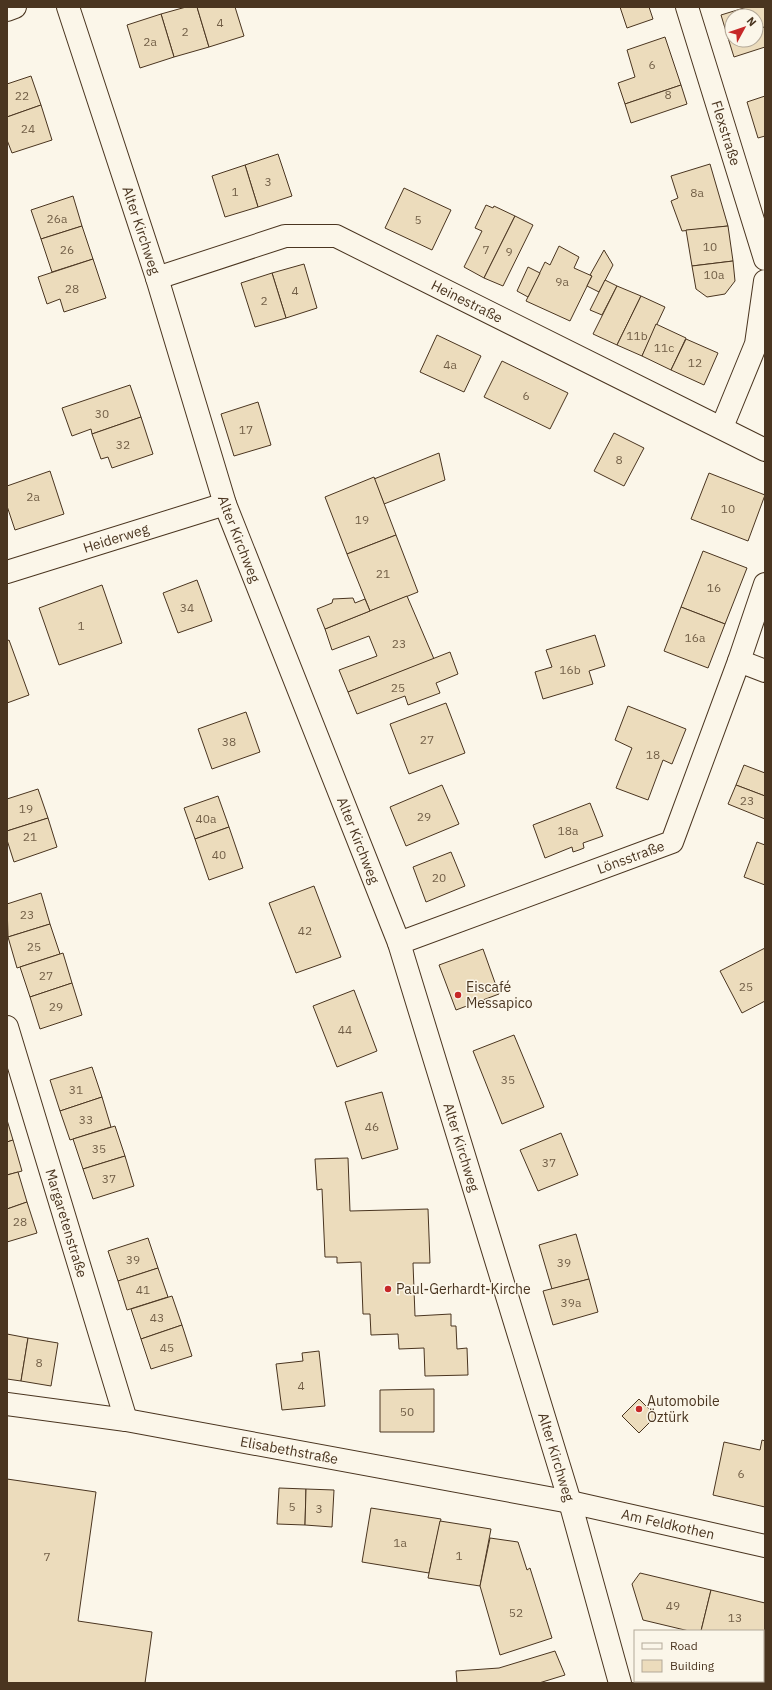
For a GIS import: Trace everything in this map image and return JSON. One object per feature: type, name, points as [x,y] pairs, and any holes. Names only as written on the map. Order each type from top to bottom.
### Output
[{"type":"street","points":[[7,10],[15,7]]},
{"type":"street","name":"Alter Kirchweg","points":[[68,7],[157,278],[225,504],[399,943],[570,1502],[620,1683]]},
{"type":"street","name":"Flexstraße","points":[[687,7],[765,259]]},
{"type":"street","name":"Heinestraße","points":[[157,278],[285,236],[336,236],[513,325],[722,427],[765,450]]},
{"type":"street","points":[[722,427],[756,344],[765,281]]},
{"type":"street","name":"Heiderweg","points":[[7,572],[225,504]]},
{"type":"street","name":"Lönsstraße","points":[[399,943],[672,842],[739,661],[765,584]]},
{"type":"street","points":[[739,661],[765,671]]},
{"type":"street","name":"Margaretenstraße","points":[[7,1026],[126,1420]]},
{"type":"street","name":"Elisabethstraße","points":[[7,1404],[126,1420],[570,1502]]},
{"type":"street","name":"Am Feldkothen","points":[[570,1502],[765,1546]]},
{"type":"building","points":[[186,7],[197,7],[209,47],[174,57],[161,14]]},
{"type":"building","points":[[197,7],[235,7],[244,36],[209,47]]},
{"type":"building","points":[[620,7],[649,7],[653,19],[627,28]]},
{"type":"building","points":[[765,7],[765,27],[764,8],[744,8]]},
{"type":"building","points":[[161,14],[174,57],[140,68],[127,25]]},
{"type":"building","points":[[724,14],[724,25],[721,15]]},
{"type":"building","points":[[764,27],[765,27],[764,47]]},
{"type":"building","points":[[665,37],[681,85],[625,104],[618,83],[635,77],[627,50]]},
{"type":"building","points":[[731,48],[762,48],[734,57]]},
{"type":"building","points":[[31,76],[41,105],[7,117],[7,84]]},
{"type":"building","points":[[681,85],[687,104],[631,123],[625,104]]},
{"type":"building","points":[[765,96],[765,136],[758,138],[747,102]]},
{"type":"building","points":[[41,105],[52,140],[12,153],[7,140],[7,117]]},
{"type":"building","points":[[278,154],[292,196],[258,207],[245,165]]},
{"type":"building","points":[[710,164],[728,226],[682,231],[671,201],[678,198],[671,176]]},
{"type":"building","points":[[245,165],[258,207],[225,217],[212,176]]},
{"type":"building","points":[[404,188],[451,210],[432,250],[385,228]]},
{"type":"building","points":[[73,196],[82,226],[41,239],[31,210]]},
{"type":"building","points":[[486,205],[493,208],[494,206],[515,216],[484,278],[464,267],[482,231],[475,228]]},
{"type":"building","points":[[515,216],[533,225],[503,286],[484,278]]},
{"type":"building","points":[[82,226],[93,259],[52,272],[41,239]]},
{"type":"building","points":[[728,226],[733,261],[692,266],[686,230]]},
{"type":"building","points":[[559,246],[579,257],[574,268],[592,276],[570,321],[526,301],[545,262],[550,265]]},
{"type":"building","points":[[604,250],[613,265],[599,292],[587,286],[592,276],[590,275]]},
{"type":"building","points":[[93,259],[106,298],[64,312],[60,299],[47,304],[38,277]]},
{"type":"building","points":[[733,261],[735,281],[725,294],[707,297],[696,289],[692,266]]},
{"type":"building","points":[[304,264],[317,308],[286,318],[272,273]]},
{"type":"building","points":[[528,267],[540,273],[528,297],[517,291]]},
{"type":"building","points":[[272,273],[286,318],[255,327],[241,283]]},
{"type":"building","points":[[605,280],[617,286],[602,315],[590,310]]},
{"type":"building","points":[[617,286],[641,296],[617,345],[593,334]]},
{"type":"building","points":[[641,296],[665,307],[642,356],[617,345]]},
{"type":"building","points":[[656,324],[686,338],[671,370],[642,356]]},
{"type":"building","points":[[437,335],[481,356],[464,392],[420,372]]},
{"type":"building","points":[[686,339],[718,353],[704,385],[671,370]]},
{"type":"building","points":[[502,361],[568,393],[550,429],[484,397]]},
{"type":"building","points":[[130,385],[141,417],[92,434],[91,429],[72,436],[62,408]]},
{"type":"building","points":[[258,402],[271,445],[234,456],[221,414]]},
{"type":"building","points":[[141,417],[153,454],[112,468],[108,457],[101,459],[92,434]]},
{"type":"building","points":[[614,433],[644,448],[624,486],[594,471]]},
{"type":"building","points":[[439,453],[445,480],[384,504],[374,479]]},
{"type":"building","points":[[50,471],[64,514],[15,530],[7,506],[7,486]]},
{"type":"building","points":[[709,473],[765,495],[748,541],[691,519]]},
{"type":"building","points":[[374,477],[396,535],[347,554],[325,497]]},
{"type":"building","points":[[396,535],[418,592],[370,611],[347,554]]},
{"type":"building","points":[[703,551],[747,568],[725,624],[681,607]]},
{"type":"building","points":[[197,580],[212,621],[178,633],[163,593]]},
{"type":"building","points":[[102,585],[122,643],[59,665],[39,608]]},
{"type":"building","points":[[407,596],[434,659],[348,692],[339,670],[377,656],[369,636],[332,650],[325,629]]},
{"type":"building","points":[[353,598],[355,603],[365,599],[370,611],[325,629],[317,609],[332,603],[333,599]]},
{"type":"building","points":[[681,607],[725,624],[708,668],[664,651]]},
{"type":"building","points":[[595,635],[605,666],[589,671],[593,684],[543,699],[535,672],[552,667],[546,650]]},
{"type":"building","points":[[9,640],[29,695],[7,703],[7,641]]},
{"type":"building","points":[[450,652],[458,674],[436,683],[440,693],[408,705],[405,696],[357,714],[348,692]]},
{"type":"building","points":[[446,703],[465,753],[409,774],[390,724]]},
{"type":"building","points":[[628,706],[686,729],[672,764],[663,760],[648,800],[616,788],[632,748],[615,740]]},
{"type":"building","points":[[246,712],[260,752],[212,769],[198,729]]},
{"type":"building","points":[[744,765],[765,773],[765,796],[736,785]]},
{"type":"building","points":[[442,785],[459,824],[406,846],[390,807]]},
{"type":"building","points":[[736,785],[765,796],[765,819],[728,804]]},
{"type":"building","points":[[38,789],[48,818],[7,831],[7,799]]},
{"type":"building","points":[[218,796],[229,827],[195,839],[184,808]]},
{"type":"building","points":[[590,803],[603,836],[583,843],[584,848],[579,850],[573,852],[572,847],[545,858],[533,825]]},
{"type":"building","points":[[48,818],[57,847],[14,862],[7,840],[7,831]]},
{"type":"building","points":[[229,827],[243,868],[209,880],[195,839]]},
{"type":"building","points":[[757,842],[765,845],[765,885],[744,877]]},
{"type":"building","points":[[451,852],[465,886],[426,902],[413,867]]},
{"type":"building","points":[[314,886],[341,957],[296,973],[269,903]]},
{"type":"building","points":[[41,893],[50,924],[8,937],[7,904]]},
{"type":"building","points":[[50,924],[60,954],[17,968],[8,937]]},
{"type":"building","points":[[765,948],[765,1001],[742,1013],[720,971]]},
{"type":"building","points":[[483,949],[499,994],[456,1010],[439,965]]},
{"type":"building","points":[[63,953],[72,983],[30,997],[20,967]]},
{"type":"building","points":[[72,983],[82,1015],[40,1029],[30,997]]},
{"type":"building","points":[[354,990],[377,1051],[337,1067],[313,1006]]},
{"type":"building","points":[[514,1035],[544,1107],[502,1124],[473,1051]]},
{"type":"building","points":[[92,1067],[102,1097],[60,1111],[50,1080]]},
{"type":"building","points":[[382,1092],[398,1149],[362,1159],[345,1102]]},
{"type":"building","points":[[102,1097],[111,1127],[70,1140],[60,1111]]},
{"type":"building","points":[[7,1120],[13,1140],[7,1142]]},
{"type":"building","points":[[115,1126],[125,1156],[83,1169],[73,1139]]},
{"type":"building","points":[[561,1133],[578,1175],[538,1191],[520,1150]]},
{"type":"building","points":[[13,1140],[22,1171],[7,1175],[7,1142]]},
{"type":"building","points":[[125,1156],[134,1186],[93,1199],[83,1169]]},
{"type":"building","name":"Paul-Gerhardt-Kirche","points":[[348,1158],[350,1211],[428,1209],[430,1263],[413,1263],[415,1316],[451,1314],[451,1326],[456,1326],[457,1349],[467,1348],[468,1375],[425,1376],[424,1348],[399,1349],[398,1334],[371,1335],[370,1314],[363,1314],[361,1262],[337,1263],[337,1257],[325,1257],[322,1189],[317,1190],[315,1159]]},
{"type":"building","points":[[18,1172],[27,1202],[7,1209],[7,1175]]},
{"type":"building","points":[[27,1202],[37,1233],[7,1242],[7,1209]]},
{"type":"building","points":[[576,1234],[589,1279],[552,1289],[539,1245]]},
{"type":"building","points":[[148,1238],[158,1268],[118,1281],[108,1251]]},
{"type":"building","points":[[158,1268],[168,1297],[127,1310],[118,1281]]},
{"type":"building","points":[[589,1279],[598,1312],[553,1325],[543,1291]]},
{"type":"building","points":[[172,1296],[182,1325],[141,1339],[131,1309]]},
{"type":"building","points":[[182,1325],[192,1356],[151,1369],[141,1339]]},
{"type":"building","points":[[7,1334],[28,1338],[21,1381],[7,1379]]},
{"type":"building","points":[[28,1338],[58,1343],[51,1386],[21,1381]]},
{"type":"building","points":[[319,1351],[325,1406],[282,1410],[276,1364],[303,1361],[302,1353]]},
{"type":"building","points":[[434,1389],[434,1432],[380,1432],[380,1390]]},
{"type":"building","points":[[639,1399],[656,1416],[639,1433],[622,1416]]},
{"type":"building","points":[[762,1440],[765,1441],[765,1507],[713,1495],[724,1442],[760,1450]]},
{"type":"building","points":[[7,1479],[96,1492],[78,1621],[152,1632],[145,1683],[7,1683]]},
{"type":"building","points":[[279,1488],[306,1489],[305,1525],[277,1524]]},
{"type":"building","points":[[306,1489],[334,1490],[332,1527],[305,1525]]},
{"type":"building","points":[[371,1508],[441,1519],[429,1573],[362,1562]]},
{"type":"building","points":[[440,1521],[491,1529],[480,1586],[428,1578]]},
{"type":"building","points":[[490,1538],[518,1542],[527,1570],[530,1568],[552,1638],[500,1655],[480,1586]]},
{"type":"building","points":[[640,1573],[711,1590],[701,1630],[685,1630],[643,1620],[632,1584]]},
{"type":"building","points":[[711,1590],[765,1603],[765,1658],[764,1630],[701,1630]]},
{"type":"building","points":[[555,1651],[565,1675],[539,1683],[457,1683],[456,1671],[499,1668]]},
{"type":"place","name":"Eiscafé Messapico","points":[[458,995]]},
{"type":"place","name":"Paul-Gerhardt-Kirche","points":[[388,1289]]},
{"type":"place","name":"Automobile Öztürk","points":[[639,1409]]}]
